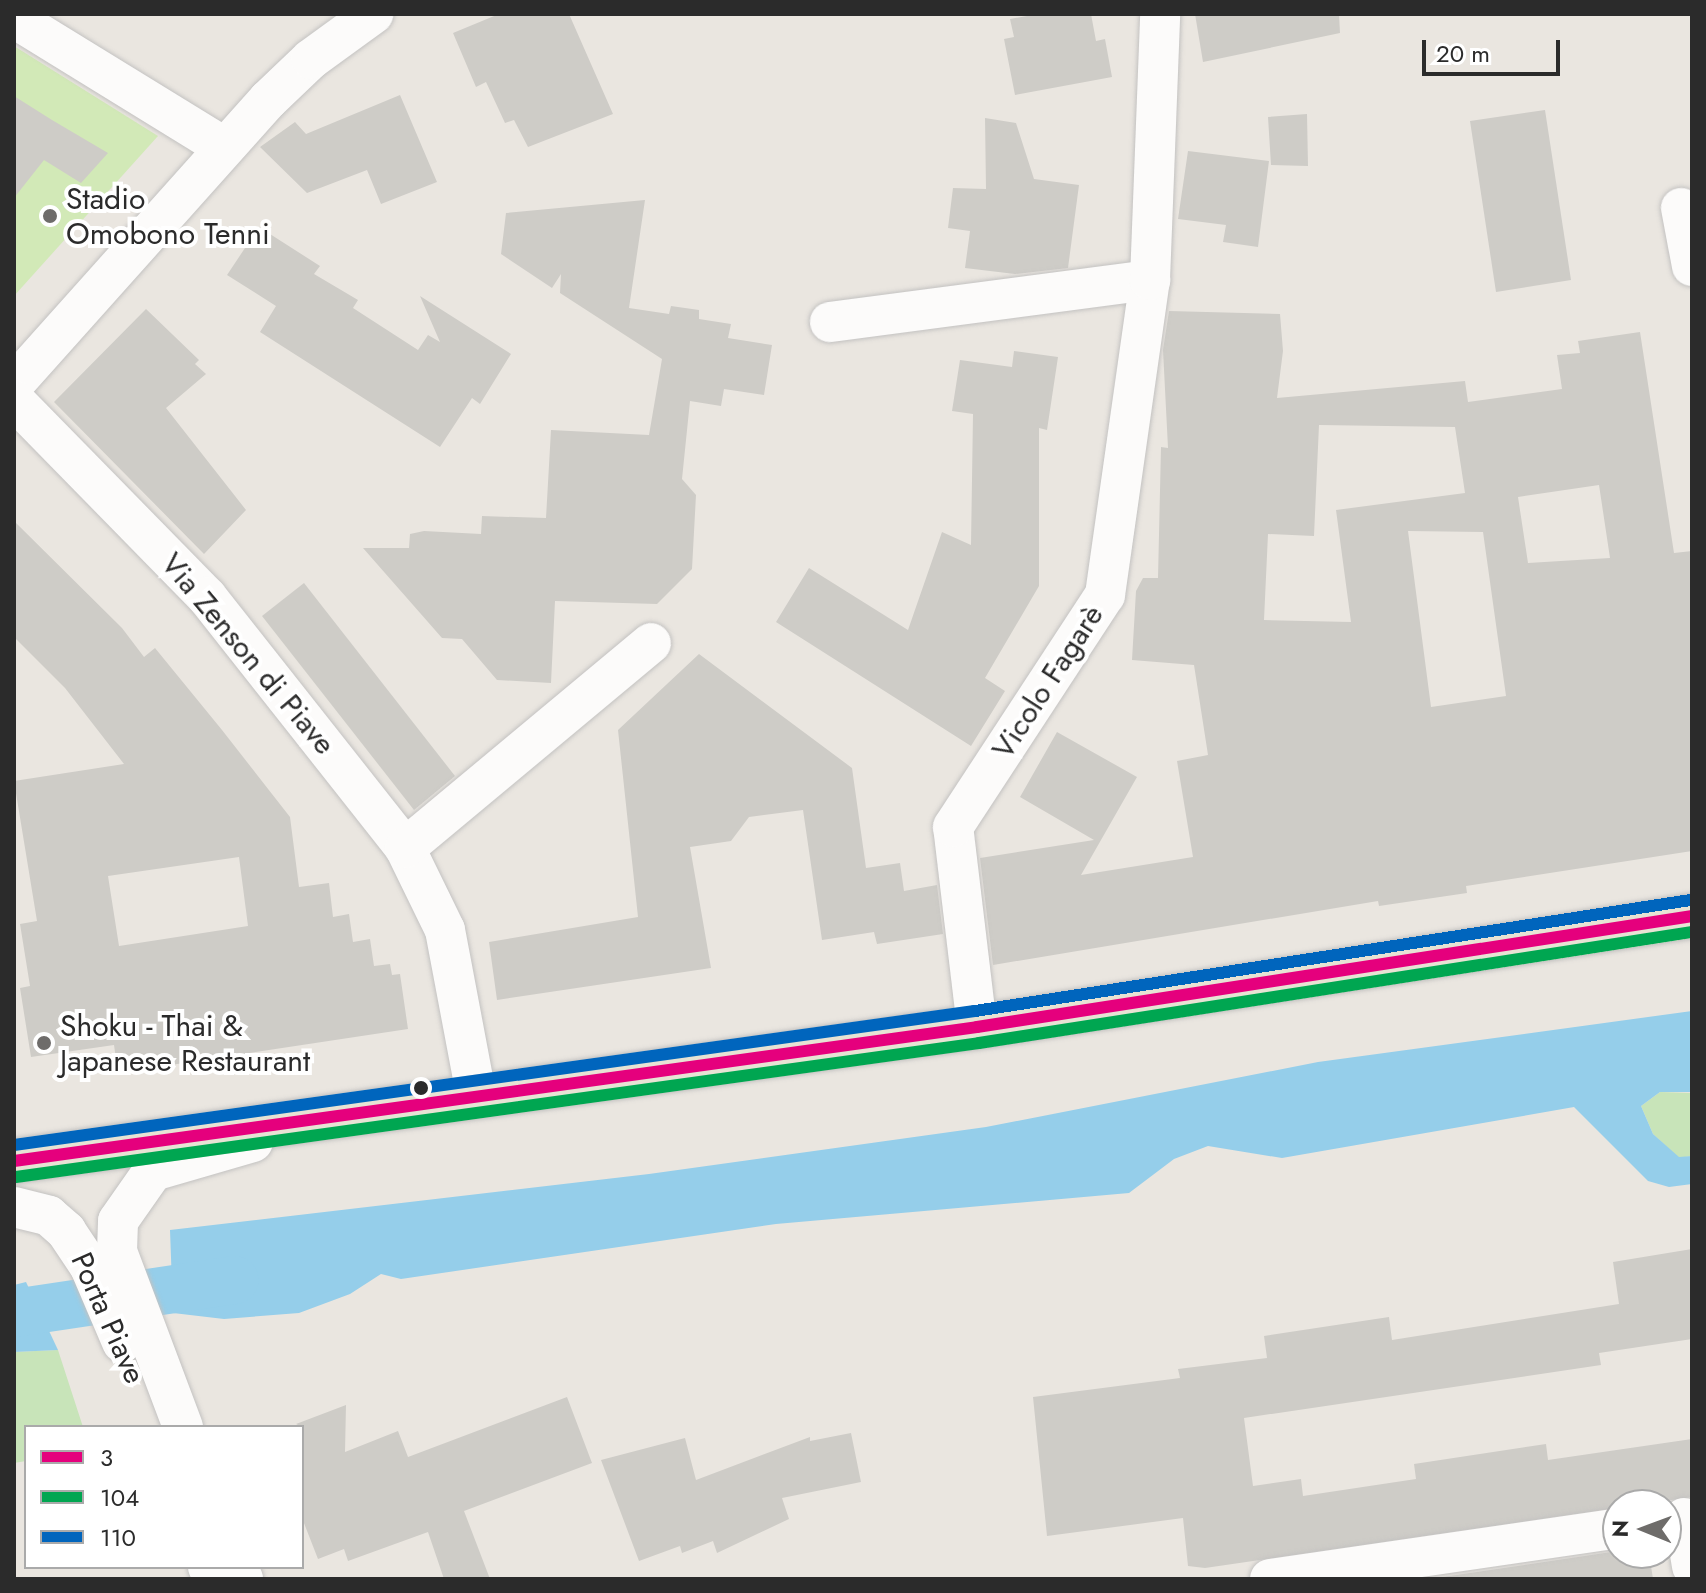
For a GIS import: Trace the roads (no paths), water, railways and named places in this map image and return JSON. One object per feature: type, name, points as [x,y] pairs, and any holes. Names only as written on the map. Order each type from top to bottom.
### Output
[{"type":"main road","points":[[14,1161],[476,1094],[977,1027],[1692,916]]},
{"type":"street","points":[[14,384],[224,147],[311,59],[373,14]]},
{"type":"street","name":"Vicolo Fagarè","points":[[977,1027],[953,827],[1105,595],[1150,280],[1160,14]]},
{"type":"street","points":[[14,18],[224,147]]},
{"type":"street","points":[[1681,208],[1692,266]]},
{"type":"street","points":[[830,322],[1150,280]]},
{"type":"street","name":"Via Zenson di Piave","points":[[14,400],[207,597],[405,848],[445,930],[476,1094]]},
{"type":"street","points":[[405,848],[651,643]]},
{"type":"street","points":[[98,1249],[123,1208],[153,1171],[345,1115]]},
{"type":"street","name":"Porta Piave","points":[[31,1212],[98,1249],[141,1355],[182,1425]]},
{"type":"street","name":"Porta Piave","points":[[141,1355],[155,1425]]},
{"type":"street","points":[[1682,1523],[1692,1566]]},
{"type":"street","points":[[1270,1579],[1453,1566],[1602,1532]]},
{"type":"water","points":[[1692,1011],[1692,1092],[1660,1092],[1641,1106],[1653,1134],[1679,1157],[1692,1156],[1692,1184],[1669,1187],[1648,1181],[1574,1107],[1282,1158],[1208,1146],[1174,1159],[1129,1193],[776,1224],[401,1279],[381,1274],[350,1294],[299,1313],[224,1319],[173,1313],[170,1230],[649,1174],[986,1127],[1318,1062]]},
{"type":"water","points":[[26,1282],[58,1350],[14,1352],[14,1285]]},
{"type":"waterway","points":[[14,1313],[235,1280]]},
{"type":"place","name":"Stadio Omobono Tenni","points":[[50,216]]},
{"type":"place","name":"Shoku - Thai & Japanese Restaurant","points":[[44,1043]]}]
